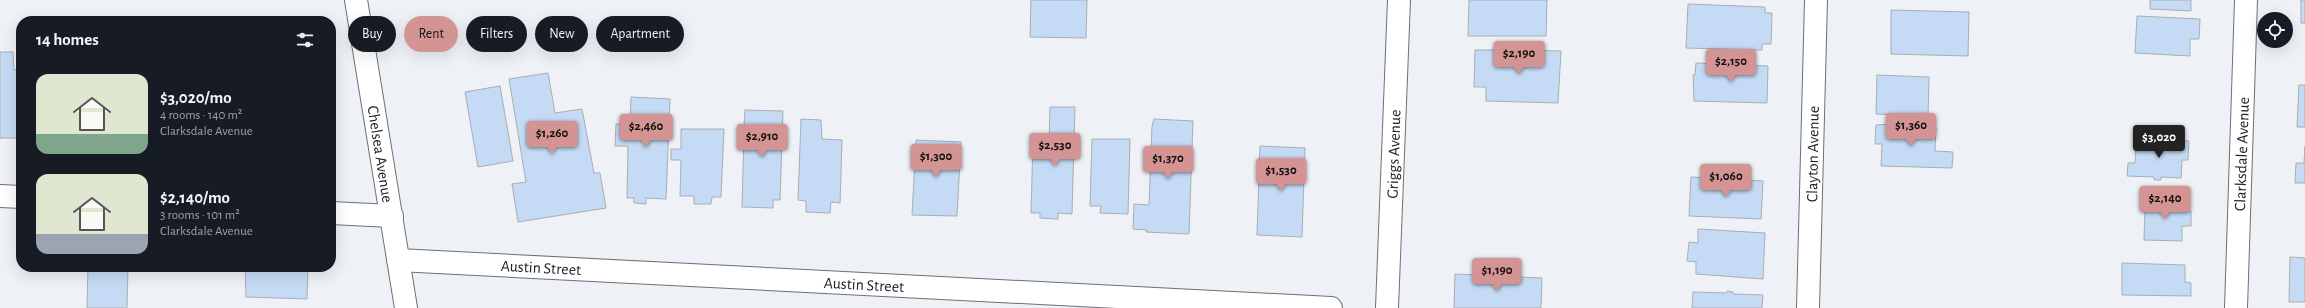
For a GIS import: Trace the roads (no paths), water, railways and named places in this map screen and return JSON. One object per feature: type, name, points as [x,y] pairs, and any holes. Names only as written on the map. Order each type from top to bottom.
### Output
[{"type":"street","name":"Chelsea Avenue","points":[[356,0],[406,308]]},
{"type":"street","name":"Griggs Avenue","points":[[1387,308],[1399,0]]},
{"type":"street","name":"Clayton Avenue","points":[[1808,308],[1816,0]]},
{"type":"street","name":"Clarksdale Avenue","points":[[2236,308],[2246,0]]},
{"type":"street","points":[[0,196],[16,197]]},
{"type":"street","points":[[336,213],[392,216]]},
{"type":"street","name":"Austin Street","points":[[398,260],[1331,308]]}]
